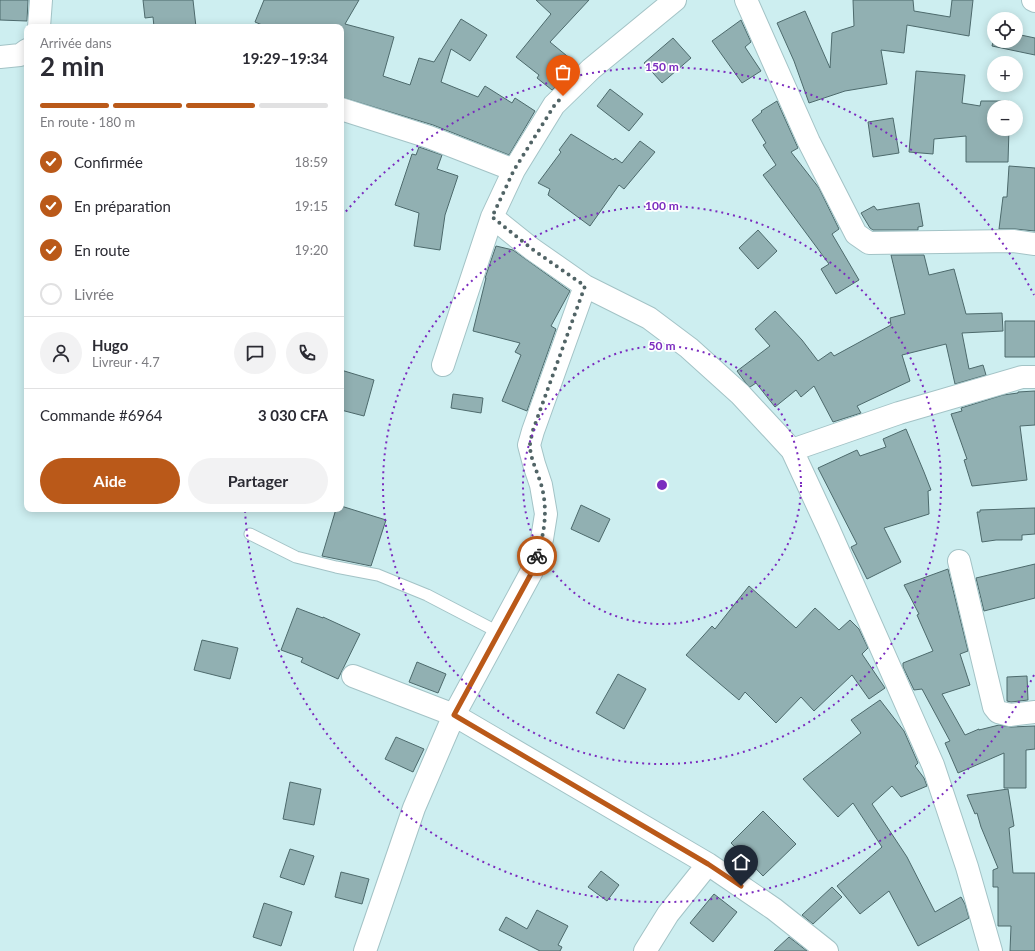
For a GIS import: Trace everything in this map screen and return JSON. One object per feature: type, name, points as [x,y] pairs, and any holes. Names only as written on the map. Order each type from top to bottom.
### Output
[{"type":"street","points":[[39,24],[41,0]]},
{"type":"street","points":[[443,365],[492,217],[514,170],[554,106],[591,69],[675,0]]},
{"type":"street","points":[[746,0],[809,142],[856,234],[869,243],[1013,240],[1035,244]]},
{"type":"street","points":[[0,57],[20,55],[24,52]]},
{"type":"street","points":[[344,110],[429,137],[514,170]]},
{"type":"street","points":[[492,217],[532,249],[585,286],[649,318],[689,348],[740,394],[792,450],[933,765],[967,867],[990,951]]},
{"type":"street","points":[[365,951],[414,808],[454,715],[532,572],[542,539],[546,514],[541,484],[534,464],[530,445],[533,430],[585,286]]},
{"type":"street","points":[[792,450],[907,411],[1022,378],[1035,377]]},
{"type":"street","points":[[959,561],[994,707],[998,712],[1010,715],[1035,712]]},
{"type":"street","points":[[353,676],[454,715],[708,864],[774,909],[827,951]]},
{"type":"street","points":[[644,951],[668,914],[708,864]]},
{"type":"lane","points":[[250,534],[296,557],[336,568],[378,575],[428,595],[498,632]]},
{"type":"building","points":[[0,0],[28,0],[27,21],[0,20]]},
{"type":"building","points":[[143,0],[193,0],[196,24],[154,24],[153,17],[145,18]]},
{"type":"building","points":[[264,0],[359,0],[345,24],[394,37],[383,76],[410,85],[419,58],[434,62],[461,19],[487,35],[470,61],[451,49],[441,82],[478,97],[485,86],[512,103],[515,98],[535,111],[509,155],[433,125],[344,98],[344,24],[260,24],[255,22]]},
{"type":"building","points":[[536,0],[589,0],[550,42],[578,65],[552,90],[537,78],[539,75],[516,57],[551,14]]},
{"type":"building","points":[[853,0],[913,0],[914,11],[950,17],[952,0],[973,0],[969,36],[907,25],[904,53],[881,50],[887,84],[845,91],[809,103],[794,61],[777,23],[805,11],[830,68],[832,33],[854,26]]},
{"type":"building","points":[[741,20],[751,42],[745,47],[761,71],[742,83],[712,41]]},
{"type":"building","points":[[1023,35],[1035,38],[1035,55],[1002,48],[1023,48]]},
{"type":"building","points":[[673,38],[691,58],[662,83],[644,63]]},
{"type":"building","points":[[916,71],[965,75],[962,103],[980,106],[981,101],[987,101],[987,136],[1009,136],[1008,162],[966,162],[966,136],[934,139],[933,154],[909,152]]},
{"type":"building","points":[[610,89],[643,114],[629,131],[597,106]]},
{"type":"building","points":[[777,101],[798,148],[791,152],[819,188],[839,229],[832,234],[859,280],[836,294],[821,269],[829,264],[763,175],[776,165],[763,145],[766,143],[752,120],[762,112],[761,111]]},
{"type":"building","points":[[893,118],[899,153],[873,157],[868,122]]},
{"type":"building","points":[[571,134],[613,160],[615,158],[622,163],[640,141],[655,152],[624,189],[619,185],[590,226],[548,195],[550,189],[538,183],[561,152],[559,150]]},
{"type":"building","points":[[419,147],[442,155],[437,169],[458,176],[445,215],[440,250],[414,246],[419,213],[395,205],[412,154],[416,155]]},
{"type":"building","points":[[1009,166],[1035,168],[1035,231],[999,229],[1003,197],[1007,197]]},
{"type":"building","points":[[919,203],[923,226],[918,227],[918,230],[873,230],[870,228],[861,213],[874,206],[877,210]]},
{"type":"building","points":[[758,230],[777,251],[758,269],[739,248]]},
{"type":"building","points":[[496,246],[513,250],[570,291],[551,326],[556,329],[527,411],[502,401],[521,355],[515,352],[520,343],[473,331],[485,278]]},
{"type":"building","points":[[891,255],[924,255],[929,275],[954,269],[966,314],[1002,313],[1003,331],[962,333],[969,369],[983,365],[986,375],[955,384],[946,344],[902,355],[910,381],[857,406],[861,413],[833,422],[814,386],[801,397],[796,390],[775,407],[756,383],[750,387],[745,382],[737,371],[770,346],[755,329],[775,311],[802,340],[818,361],[831,352],[834,356],[891,325],[890,318],[905,314]]},
{"type":"building","points":[[1005,321],[1035,321],[1035,357],[1005,357]]},
{"type":"building","points":[[344,371],[374,380],[364,416],[344,411]]},
{"type":"building","points":[[1035,391],[1035,425],[1020,426],[1027,480],[972,486],[964,460],[967,459],[951,414],[962,411],[961,408],[1003,395]]},
{"type":"building","points":[[453,394],[483,398],[481,413],[451,408]]},
{"type":"building","points":[[906,429],[931,490],[928,491],[929,514],[884,528],[901,562],[867,579],[851,547],[857,544],[818,468],[857,450],[860,456],[886,447],[883,439]]},
{"type":"building","points":[[581,505],[610,519],[599,542],[571,529]]},
{"type":"building","points":[[344,507],[386,520],[371,566],[322,556],[335,512],[344,512]]},
{"type":"building","points":[[1035,508],[1035,534],[1022,535],[1022,540],[996,540],[982,542],[977,512],[980,512],[980,510]]},
{"type":"building","points":[[1035,564],[1035,598],[984,611],[976,578]]},
{"type":"building","points":[[948,569],[968,651],[960,654],[970,685],[942,694],[965,735],[979,729],[999,725],[1011,727],[1035,726],[1035,749],[1026,750],[1026,788],[1004,788],[1004,753],[958,773],[945,743],[950,741],[922,689],[914,690],[903,667],[903,663],[933,651],[917,615],[919,614],[904,585]]},
{"type":"building","points":[[749,586],[796,628],[815,608],[839,630],[850,620],[859,629],[868,648],[862,654],[885,688],[869,699],[852,675],[814,711],[801,697],[776,723],[745,692],[739,700],[686,655],[712,626],[715,629]]},
{"type":"building","points":[[297,608],[323,617],[360,634],[338,679],[301,662],[303,658],[281,650]]},
{"type":"building","points":[[202,640],[238,648],[230,679],[194,670]]},
{"type":"building","points":[[417,662],[446,674],[438,693],[409,682]]},
{"type":"building","points":[[618,674],[646,689],[624,729],[596,713]]},
{"type":"building","points":[[1027,676],[1028,700],[1007,701],[1007,677]]},
{"type":"building","points":[[880,700],[904,731],[918,763],[915,766],[924,778],[927,786],[901,797],[892,786],[872,804],[907,857],[935,912],[961,897],[965,904],[969,918],[918,946],[889,891],[860,914],[837,886],[882,847],[853,803],[838,817],[803,779],[861,733],[851,720]]},
{"type":"building","points":[[396,737],[424,749],[413,772],[385,759]]},
{"type":"building","points":[[290,782],[321,789],[314,825],[283,819]]},
{"type":"building","points":[[1008,789],[1014,826],[1009,828],[1013,873],[1035,873],[1035,951],[1010,951],[1011,926],[998,926],[998,887],[993,887],[993,870],[998,868],[981,827],[977,813],[975,814],[967,795]]},
{"type":"building","points":[[763,811],[796,844],[763,876],[731,843]]},
{"type":"building","points":[[290,849],[314,856],[304,885],[280,877]]},
{"type":"building","points":[[601,871],[619,885],[607,901],[588,887]]},
{"type":"building","points":[[341,872],[369,879],[362,904],[335,897]]},
{"type":"building","points":[[832,887],[842,897],[813,924],[802,915]]},
{"type":"building","points":[[714,894],[737,912],[713,942],[690,923]]},
{"type":"building","points":[[264,903],[292,912],[281,946],[253,937]]},
{"type":"building","points":[[537,910],[568,926],[558,945],[562,947],[560,951],[540,951],[499,930],[506,917],[527,929]]},
{"type":"building","points":[[789,937],[807,951],[774,951]]},
{"type":"way so far","points":[[537,556],[542,539],[546,514],[541,484],[534,464],[530,445],[533,430],[585,286],[532,249],[492,217],[514,170],[554,106],[563,96]]},
{"type":"route","points":[[537,556],[532,572],[454,715],[708,864],[741,886]]}]
